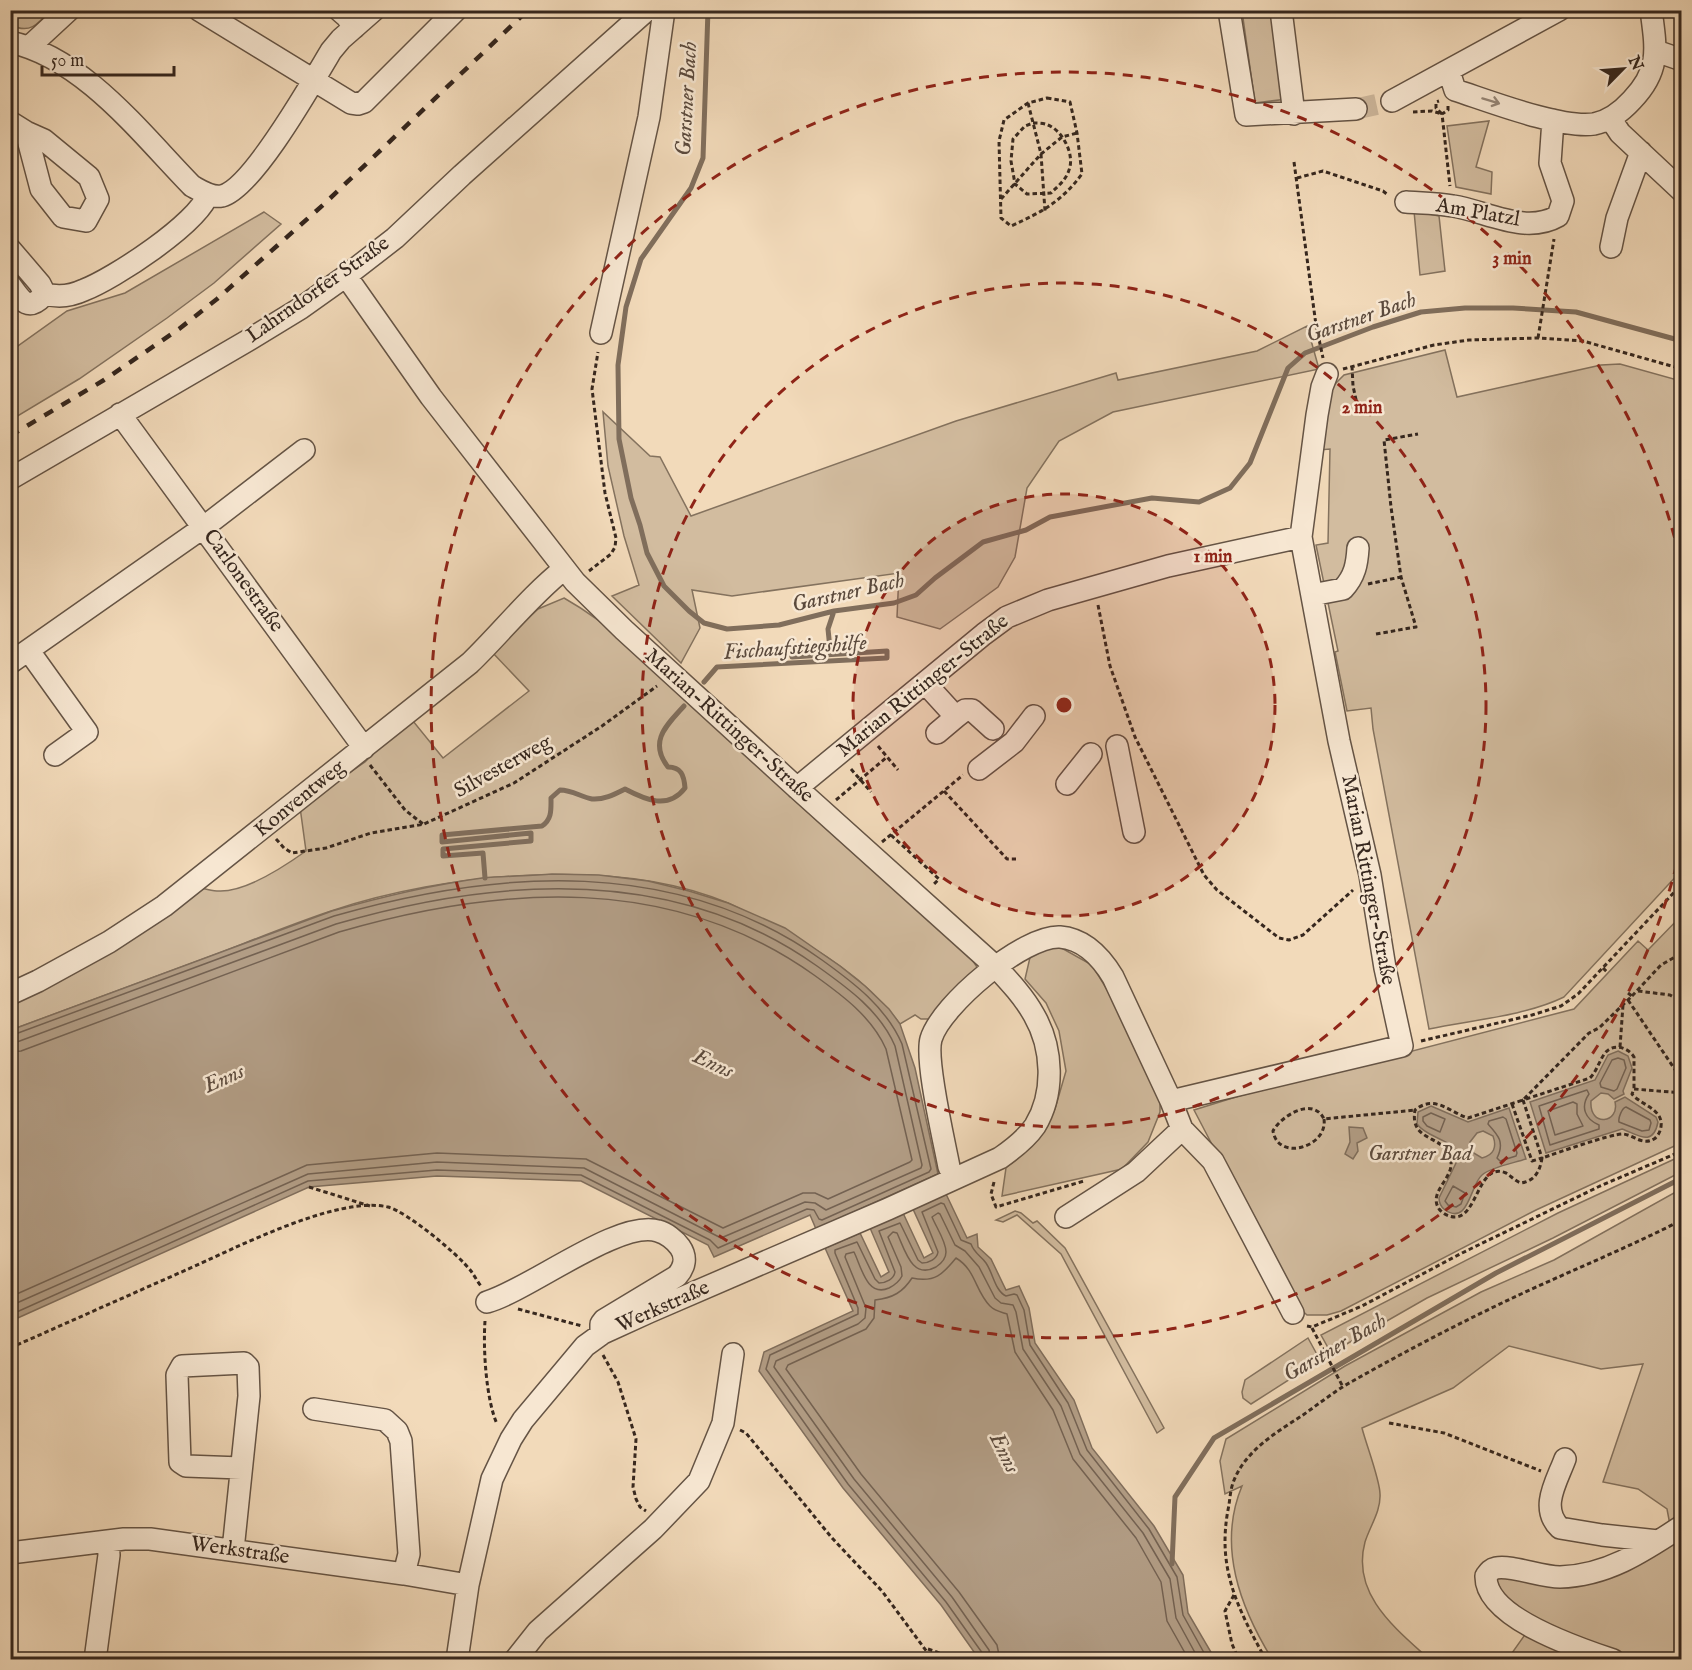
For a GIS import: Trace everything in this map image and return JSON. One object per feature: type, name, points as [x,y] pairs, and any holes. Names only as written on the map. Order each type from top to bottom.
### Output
[{"type":"street","points":[[20,45],[69,10]]},
{"type":"street","points":[[199,10],[351,103],[358,104],[364,102],[456,10]]},
{"type":"street","points":[[339,10],[354,28]]},
{"type":"street","points":[[20,45],[58,60],[79,73],[102,93],[192,186],[208,194],[223,196],[247,178],[331,51],[374,10]]},
{"type":"street","name":"Lahrndorfer Straße","points":[[10,479],[292,314],[346,276],[395,237],[647,10]]},
{"type":"street","points":[[601,333],[649,117],[664,10]]},
{"type":"street","points":[[1229,10],[1246,115],[1356,109]]},
{"type":"street","points":[[1281,10],[1294,114]]},
{"type":"street","points":[[1392,101],[1559,10]]},
{"type":"street","points":[[1449,71],[1455,90],[1553,120],[1571,124],[1593,124],[1610,118],[1625,108],[1642,90],[1651,74],[1656,51],[1651,10]]},
{"type":"street","points":[[1656,51],[1682,60]]},
{"type":"street","points":[[1610,118],[1620,133],[1682,190]]},
{"type":"street","name":"Am Platzl","points":[[1406,202],[1452,206],[1517,223],[1542,222],[1558,216],[1563,201],[1551,163],[1553,120]]},
{"type":"street","points":[[1611,247],[1617,218],[1641,152]]},
{"type":"street","points":[[43,293],[55,297],[82,291],[128,266],[200,210],[208,194]]},
{"type":"street","points":[[10,249],[40,284],[43,293],[40,300],[29,304],[24,302],[10,285]]},
{"type":"street","name":"Marian-Rittinger-Straße","points":[[346,276],[431,397],[570,575],[673,675],[996,967],[1020,993],[1035,1016],[1045,1040],[1049,1060],[1049,1082],[1044,1104],[1034,1126],[994,1171]]},
{"type":"street","name":"Marian Rittinger-Straße","points":[[1326,370],[1317,415],[1301,537],[1339,741],[1370,875],[1385,968],[1402,1046]]},
{"type":"street","name":"Carlonestraße","points":[[120,414],[204,527],[362,750]]},
{"type":"street","points":[[10,663],[204,527],[304,450]]},
{"type":"street","name":"Marian Rittinger-Straße","points":[[796,788],[1007,617],[1048,600],[1095,587],[1195,560],[1301,537]]},
{"type":"street","points":[[1343,589],[1356,567],[1358,548]]},
{"type":"street","name":"Konventweg","points":[[10,994],[71,964],[140,923],[197,881],[470,663],[501,633],[545,584],[570,575]]},
{"type":"street","points":[[1312,595],[1365,585]]},
{"type":"street","points":[[29,651],[87,732],[55,755]]},
{"type":"street","points":[[925,683],[956,717]]},
{"type":"street","points":[[937,733],[965,710],[972,710],[993,729]]},
{"type":"street","points":[[979,769],[1014,742],[1034,716]]},
{"type":"street","points":[[1117,746],[1134,832]]},
{"type":"street","points":[[1067,784],[1091,754]]},
{"type":"street","points":[[949,1167],[931,1061],[931,1040],[942,1019],[989,972],[1034,942],[1061,937],[1075,940],[1103,960],[1113,977],[1182,1129],[1213,1161],[1293,1312]]},
{"type":"street","points":[[1171,1101],[1402,1046]]},
{"type":"street","points":[[1066,1217],[1136,1172],[1182,1129]]},
{"type":"street","name":"Werkstraße","points":[[457,1659],[468,1585],[492,1479],[511,1439],[537,1402],[579,1351],[598,1337],[673,1302],[994,1171]]},
{"type":"street","points":[[487,1302],[517,1290],[584,1252],[636,1231],[657,1230],[667,1235],[680,1248],[684,1258],[683,1269],[677,1276],[604,1320],[598,1337]]},
{"type":"street","points":[[515,1659],[538,1631],[664,1518],[699,1481],[723,1423],[733,1354]]},
{"type":"street","points":[[233,1550],[249,1396],[248,1367],[244,1363],[182,1366],[177,1375],[180,1462],[186,1466],[241,1468]]},
{"type":"street","points":[[314,1409],[386,1420],[397,1431],[401,1441],[409,1554],[404,1574]]},
{"type":"street","points":[[1561,1468],[1549,1501],[1551,1516],[1560,1528],[1602,1536],[1658,1542]]},
{"type":"street","points":[[1613,1659],[1529,1626],[1509,1614],[1486,1587],[1486,1576],[1490,1571],[1499,1568],[1548,1576],[1578,1576],[1612,1567],[1627,1560],[1682,1526]]},
{"type":"street","name":"Werkstraße","points":[[10,1553],[108,1541],[150,1539],[468,1585]]},
{"type":"street","points":[[94,1659],[109,1555],[108,1541]]},
{"type":"path","points":[[1047,98],[1070,102],[1077,133],[1082,174],[1068,192],[1045,211],[1011,226],[1001,218],[999,141],[1004,120],[1029,103],[1047,98]]},
{"type":"path","points":[[1442,114],[1448,110],[1448,104],[1444,99],[1436,102],[1436,108],[1442,114],[1452,206]]},
{"type":"path","points":[[1392,101],[1413,112],[1432,111],[1442,114]]},
{"type":"path","points":[[1029,103],[1041,154],[1045,211]]},
{"type":"path","points":[[1033,123],[1046,123],[1055,129],[1069,151],[1070,168],[1064,180],[1051,193],[1027,194],[1015,184],[1011,161],[1013,139],[1025,126],[1033,123]]},
{"type":"path","points":[[1001,200],[1041,154],[1062,137],[1077,133]]},
{"type":"path","points":[[1294,162],[1316,325],[1326,370],[1469,340],[1538,338],[1584,341],[1682,369]]},
{"type":"path","points":[[1297,178],[1323,171],[1383,191],[1396,202],[1406,202]]},
{"type":"path","points":[[1538,338],[1551,258]]},
{"type":"path","points":[[570,575],[611,554],[615,547],[616,538],[605,493],[592,389],[601,333]]},
{"type":"path","points":[[1352,366],[1353,386],[1359,413]]},
{"type":"path","points":[[1377,634],[1416,627],[1401,577],[1384,440],[1418,434]]},
{"type":"path","points":[[1365,585],[1401,577]]},
{"type":"path","points":[[1095,587],[1110,666],[1135,737],[1204,875],[1217,890],[1279,938],[1289,940],[1303,935],[1370,875]]},
{"type":"path","name":"Silvesterweg","points":[[266,827],[284,848],[292,852],[326,848],[371,833],[424,824],[514,783],[602,726],[673,675]]},
{"type":"path","points":[[876,744],[898,770]]},
{"type":"path","points":[[362,750],[390,793],[405,810],[424,824]]},
{"type":"path","points":[[831,805],[887,757]]},
{"type":"path","points":[[876,846],[973,766],[979,769]]},
{"type":"path","points":[[849,767],[872,792]]},
{"type":"path","points":[[944,791],[1006,858],[1016,859]]},
{"type":"path","points":[[891,835],[939,879],[927,892]]},
{"type":"path","points":[[1402,1046],[1561,1006],[1578,994],[1682,884]]},
{"type":"path","points":[[1523,1100],[1589,1033],[1599,1028],[1623,1005],[1630,994],[1637,991],[1661,965],[1682,953]]},
{"type":"path","points":[[1603,968],[1608,973]]},
{"type":"path","points":[[1637,991],[1670,995],[1682,1002]]},
{"type":"path","points":[[1628,1000],[1682,1080]]},
{"type":"path","points":[[1620,1047],[1623,1005]]},
{"type":"path","points":[[1324,1119],[1415,1110],[1434,1102],[1468,1118],[1590,1078],[1605,1053],[1620,1047],[1628,1050],[1634,1057],[1632,1094],[1637,1100],[1653,1109],[1660,1117],[1662,1125],[1659,1134],[1647,1141],[1636,1140],[1621,1134],[1532,1161],[1512,1104]]},
{"type":"path","points":[[1634,1089],[1682,1093]]},
{"type":"path","points":[[1415,1110],[1414,1120],[1419,1132],[1441,1144],[1451,1162],[1436,1200],[1440,1210],[1457,1217],[1468,1211],[1483,1181],[1490,1175],[1499,1172],[1506,1173],[1521,1183],[1528,1182],[1540,1171],[1542,1158],[1523,1100]]},
{"type":"path","points":[[1304,1109],[1314,1109],[1324,1119],[1322,1134],[1306,1146],[1292,1149],[1279,1144],[1274,1138],[1273,1131],[1277,1123],[1304,1109]]},
{"type":"path","points":[[1343,1387],[1312,1327],[1362,1306],[1462,1253],[1600,1186],[1682,1151]]},
{"type":"path","points":[[994,1171],[991,1194],[996,1207],[1094,1178]]},
{"type":"path","points":[[309,1187],[372,1206]]},
{"type":"path","points":[[10,1348],[278,1228],[343,1209],[387,1207],[400,1212],[457,1256],[481,1287],[487,1302],[484,1346],[492,1411],[500,1430],[511,1439]]},
{"type":"path","points":[[1266,1659],[1245,1622],[1234,1595],[1227,1570],[1225,1524],[1233,1482],[1247,1460],[1264,1441],[1343,1387],[1509,1300],[1632,1246],[1682,1220]]},
{"type":"path","points":[[487,1302],[504,1303],[582,1326],[598,1337],[618,1382],[636,1439],[633,1487],[636,1499],[640,1508],[664,1518]]},
{"type":"path","points":[[723,1423],[746,1433],[832,1538],[882,1591],[933,1659]]},
{"type":"path","points":[[1389,1424],[1444,1433],[1561,1468]]},
{"type":"path","points":[[1234,1595],[1225,1611],[1232,1644],[1239,1659]]},
{"type":"path","points":[[927,1648],[959,1659]]},
{"type":"green space","points":[[10,11],[49,11],[33,27],[23,29],[11,25]]},
{"type":"green space","points":[[1242,11],[1275,11],[1287,99],[1255,103]]},
{"type":"green space","points":[[1489,121],[1476,167],[1492,172],[1491,194],[1456,187],[1447,126]]},
{"type":"green space","points":[[1414,211],[1439,216],[1445,271],[1420,275]]},
{"type":"green space","points":[[264,212],[281,224],[214,283],[79,379],[11,420],[11,351],[67,311],[125,293]]},
{"type":"green space","points":[[1307,326],[1319,369],[1113,412],[1059,441],[1027,488],[1015,557],[998,587],[940,629],[897,617],[899,573],[732,596],[692,590],[700,628],[681,663],[612,596],[639,585],[624,536],[608,466],[603,412],[650,456],[660,457],[691,516],[956,421],[1116,373],[1118,380],[1257,351]]},
{"type":"green space","points":[[1445,350],[1457,397],[1601,365],[1620,364],[1681,381],[1681,871],[1564,997],[1532,1009],[1429,1029],[1371,708],[1347,711],[1335,652],[1338,651],[1316,545],[1328,543],[1330,449],[1319,450],[1329,390],[1344,375]]},
{"type":"green space","points":[[564,598],[604,624],[659,671],[799,805],[955,941],[975,964],[980,974],[931,1019],[921,1019],[915,1015],[900,1024],[858,979],[825,955],[728,903],[684,888],[635,879],[583,875],[530,875],[477,879],[425,887],[331,911],[11,1030],[11,1000],[200,888],[230,890],[253,883],[306,851],[300,807],[365,762],[413,721],[443,758],[529,691],[492,652],[538,609]]},
{"type":"green space","name":"Garstner Bad","points":[[1681,916],[1681,1143],[1536,1210],[1341,1311],[1327,1315],[1307,1315],[1296,1305],[1194,1110],[1239,1096],[1574,1009],[1638,941],[1648,950]]},
{"type":"green space","points":[[1058,946],[1092,965],[1125,1019],[1160,1097],[1160,1112],[1148,1142],[1122,1169],[1002,1196],[1006,1168],[1034,1144],[1055,1109],[1066,1071],[1059,1031],[1046,1003],[1025,979],[1031,953]]},
{"type":"green space","points":[[1681,1156],[1681,1172],[1553,1238],[1427,1298],[1331,1353],[1321,1335],[1558,1213]]},
{"type":"green space","points":[[1681,1189],[1682,1517],[1670,1525],[1667,1509],[1638,1489],[1603,1482],[1643,1364],[1601,1369],[1509,1346],[1453,1388],[1362,1428],[1380,1494],[1377,1512],[1365,1542],[1362,1561],[1364,1578],[1370,1594],[1390,1622],[1429,1659],[1272,1659],[1250,1618],[1236,1576],[1232,1553],[1232,1531],[1235,1509],[1242,1486],[1225,1494],[1220,1461],[1226,1439],[1345,1366],[1481,1292],[1554,1260]]},
{"type":"green space","points":[[1015,1211],[1033,1223],[1037,1221],[1065,1248],[1164,1428],[1157,1433],[1061,1254],[1017,1215],[1003,1222],[996,1220]]},
{"type":"green space","points":[[1308,1338],[1320,1360],[1251,1404],[1243,1398],[1245,1380]]},
{"type":"green space","points":[[1681,1533],[1681,1659],[1630,1659],[1598,1649],[1508,1606],[1495,1577],[1552,1581]]},
{"type":"green space","points":[[1529,1629],[1604,1660],[1507,1660]]},
{"type":"water","name":"Enns","points":[[552,874],[599,875],[648,881],[728,903],[785,928],[840,966],[889,1009],[900,1024],[915,1068],[938,1174],[816,1229],[810,1215],[714,1257],[708,1245],[581,1181],[437,1176],[309,1187],[11,1321],[11,1030],[332,911],[406,892],[463,881]]},
{"type":"water","points":[[1618,1051],[1628,1056],[1632,1068],[1623,1091],[1624,1094],[1614,1099],[1608,1094],[1601,1093],[1591,1101],[1592,1110],[1595,1116],[1604,1120],[1613,1114],[1615,1102],[1625,1097],[1656,1117],[1658,1122],[1656,1130],[1652,1135],[1644,1137],[1622,1129],[1546,1153],[1530,1102],[1595,1080],[1608,1055]]},
{"type":"water","points":[[1431,1106],[1468,1122],[1509,1108],[1526,1159],[1497,1167],[1482,1175],[1464,1209],[1453,1214],[1442,1208],[1439,1198],[1458,1154],[1450,1145],[1421,1129],[1417,1124],[1418,1112]],"holes":[[[1483,1131],[1493,1136],[1495,1144],[1492,1153],[1482,1158],[1472,1152],[1470,1142],[1477,1133]]]},
{"type":"water","points":[[1349,1127],[1363,1128],[1367,1138],[1357,1143],[1358,1151],[1353,1159],[1345,1154],[1350,1142]]},
{"type":"water","name":"Enns","points":[[946,1194],[967,1238],[977,1234],[978,1247],[991,1259],[1006,1290],[1019,1286],[1029,1308],[1035,1343],[1074,1400],[1092,1448],[1154,1526],[1183,1575],[1188,1613],[1215,1659],[979,1659],[941,1605],[843,1488],[759,1371],[764,1352],[853,1311],[825,1248],[860,1233],[881,1277],[889,1272],[870,1228],[903,1213],[924,1258],[933,1253],[913,1209]]},
{"type":"waterway","name":"Garstner Bach","points":[[708,10],[703,158],[691,188],[641,259],[626,307],[618,365],[619,439],[631,498],[647,553],[664,586],[704,623],[727,629],[779,625],[834,611],[894,603],[916,595],[983,542],[1026,530],[1050,517],[1152,498],[1199,502],[1230,488],[1250,463],[1288,368],[1305,353],[1373,327],[1421,312],[1465,308],[1576,312],[1682,341]]},
{"type":"waterway","name":"Fischaufstiegshilfe","points":[[704,682],[717,667],[887,658],[887,651],[792,657],[791,651],[830,649],[828,629],[834,611]]},
{"type":"waterway","name":"Fischaufstiegshilfe","points":[[485,878],[483,853],[443,856],[443,849],[531,841],[531,833],[442,842],[442,835],[542,826],[549,817],[551,798],[560,790],[592,799],[605,798],[625,789],[656,801],[664,801],[678,795],[685,788],[683,776],[676,768],[668,767],[662,758],[660,741],[666,727],[684,706]]},
{"type":"waterway","name":"Garstner Bach","points":[[1172,1564],[1175,1497],[1214,1438],[1496,1273],[1682,1178]]},
{"type":"tunnel","points":[[1356,109],[1392,101]]},
{"type":"railway","points":[[10,436],[104,380],[179,329],[217,299],[323,205],[528,10]]}]
